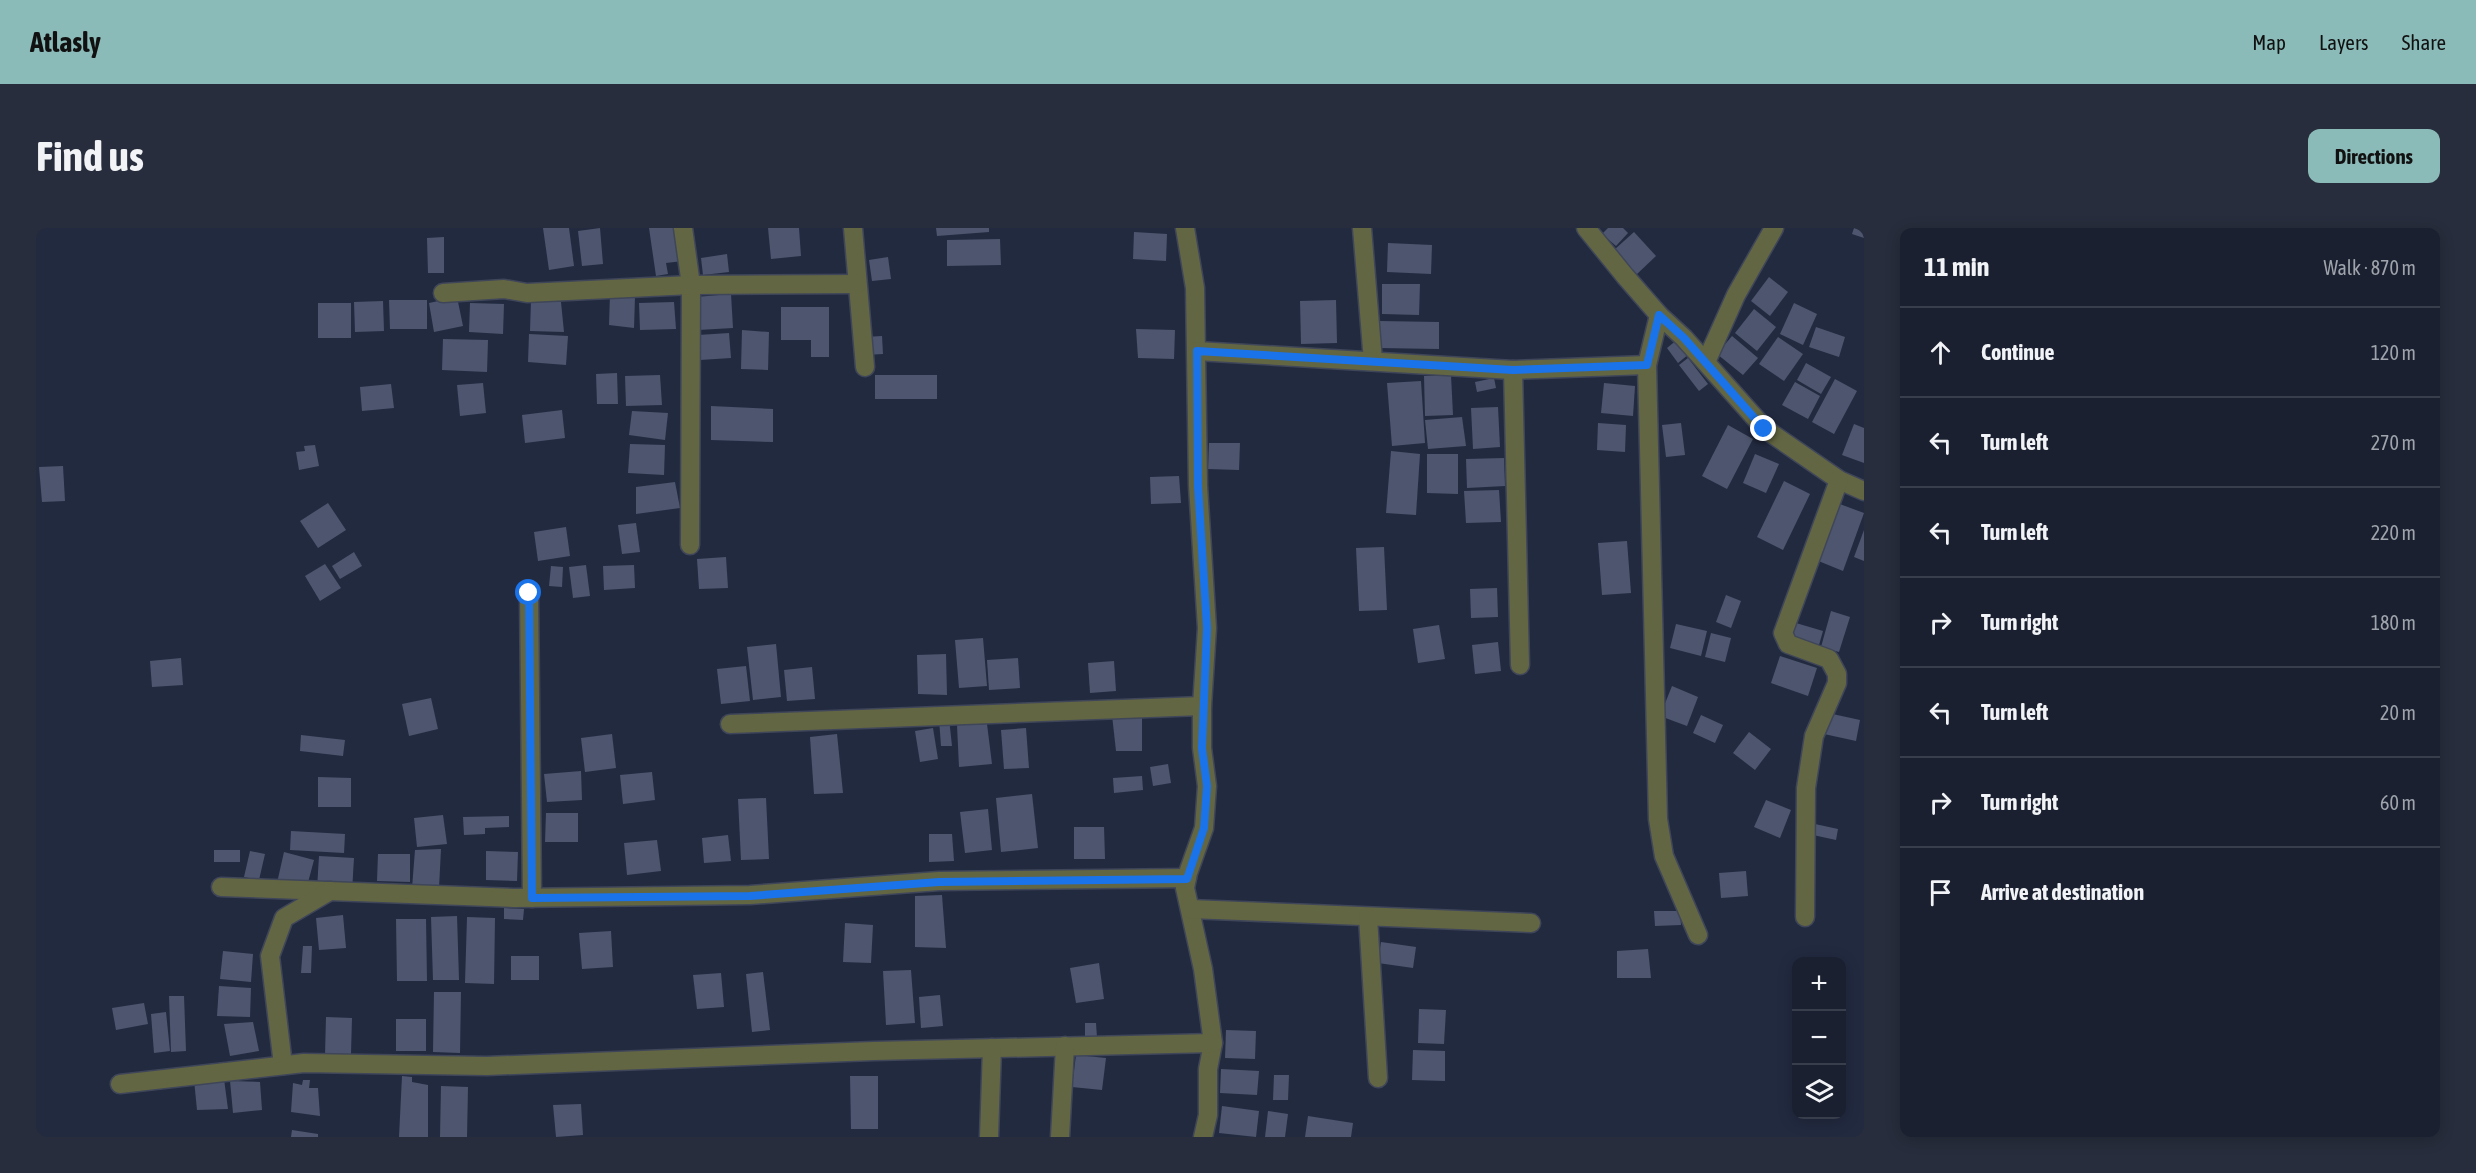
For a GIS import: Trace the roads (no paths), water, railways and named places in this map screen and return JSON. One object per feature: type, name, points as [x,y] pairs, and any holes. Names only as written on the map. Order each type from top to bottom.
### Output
[{"type":"street","points":[[683,228],[691,285],[690,545]]},
{"type":"street","points":[[853,228],[866,367]]},
{"type":"street","points":[[1185,228],[1195,288],[1198,486],[1207,628],[1202,748],[1207,786],[1204,828],[1185,888],[1203,969],[1213,1043],[1208,1069],[1208,1115],[1203,1137]]},
{"type":"street","points":[[1362,228],[1373,361]]},
{"type":"street","points":[[1586,228],[1659,315],[1706,362],[1764,429],[1839,480],[1864,491]]},
{"type":"street","points":[[1706,362],[1736,295],[1774,228]]},
{"type":"street","points":[[442,292],[504,289],[527,293],[691,285],[857,284]]},
{"type":"street","points":[[1659,315],[1647,365],[1658,819],[1664,856],[1698,934]]},
{"type":"street","points":[[1197,351],[1513,370],[1647,365]]},
{"type":"street","points":[[1513,370],[1520,665]]},
{"type":"street","points":[[1804,917],[1806,788],[1814,736],[1836,683],[1837,674],[1829,659],[1788,644],[1783,633],[1839,480]]},
{"type":"street","points":[[529,593],[532,898]]},
{"type":"street","points":[[730,724],[1203,705]]},
{"type":"street","points":[[221,887],[532,898],[750,896],[939,882],[1187,879]]},
{"type":"street","points":[[283,1065],[270,956],[284,918],[330,891]]},
{"type":"street","points":[[1190,909],[1531,923]]},
{"type":"street","points":[[1368,917],[1378,1078]]},
{"type":"street","points":[[120,1084],[304,1063],[487,1066],[992,1048],[1213,1043]]},
{"type":"street","points":[[1060,1137],[1065,1046]]},
{"type":"street","points":[[989,1137],[992,1048]]}]
